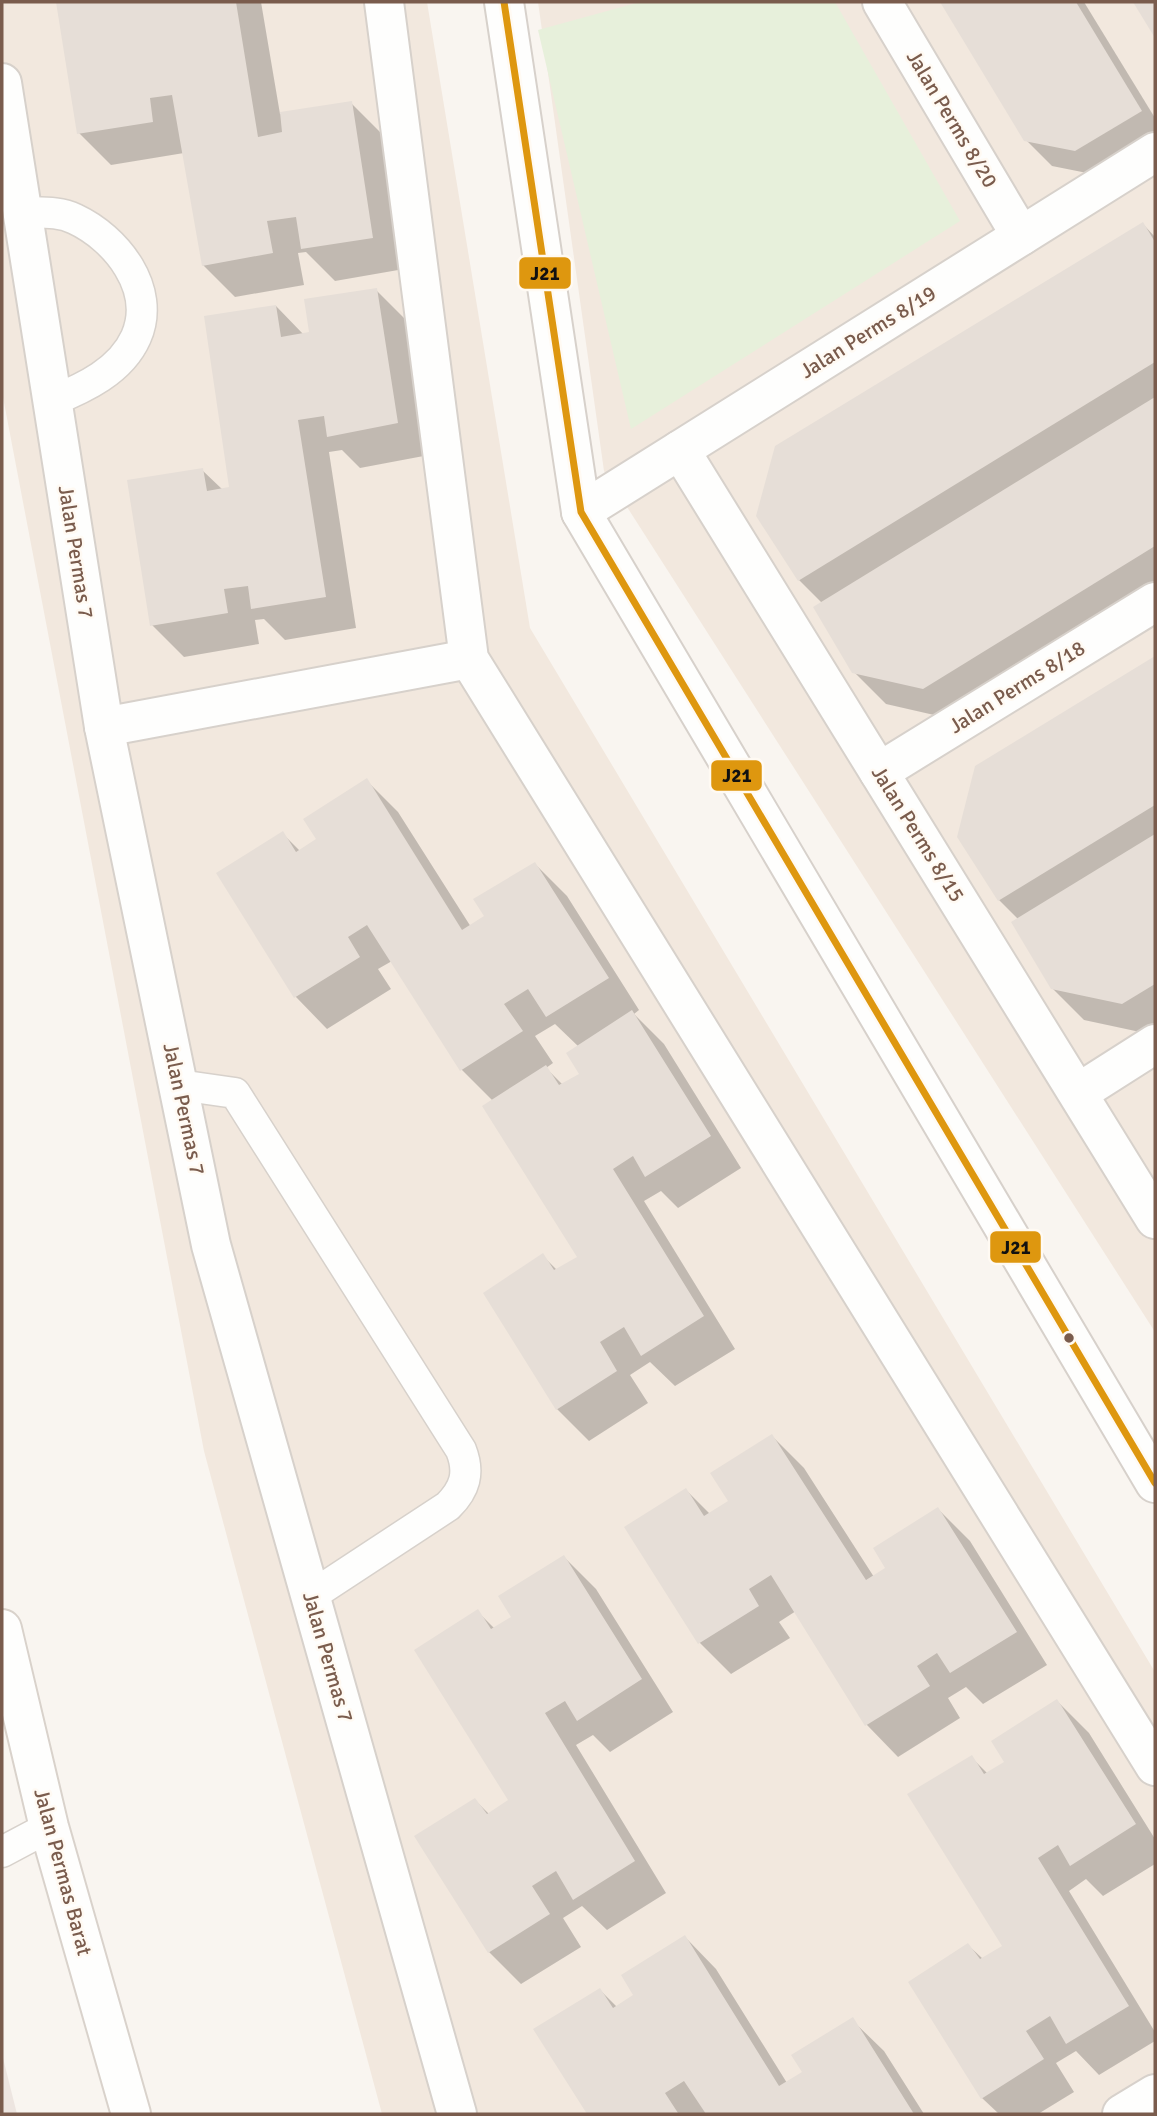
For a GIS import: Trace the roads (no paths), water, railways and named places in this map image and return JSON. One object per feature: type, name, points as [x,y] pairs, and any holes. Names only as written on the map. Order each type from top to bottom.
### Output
[{"type":"street","points":[[383,2],[469,659],[1155,1766]]},
{"type":"street","points":[[504,2],[581,512],[1155,1483]]},
{"type":"street","name":"Jalan Perms 8/20","points":[[882,2],[1021,236]]},
{"type":"street","name":"Jalan Permas 7","points":[[2,83],[104,727],[211,1245],[457,2114]]},
{"type":"street","name":"Jalan Perms 8/19","points":[[581,512],[1155,152]]},
{"type":"street","name":"Jalan Perms 8/15","points":[[680,450],[1155,1219]]},
{"type":"street","name":"Jalan Perms 8/18","points":[[879,772],[1155,602]]},
{"type":"street","points":[[104,727],[469,659]]},
{"type":"street","points":[[1078,1093],[1155,1044]]},
{"type":"street","name":"Jalan Permas Barat","points":[[2,1629],[49,1827],[131,2114]]},
{"type":"street","points":[[1122,2114],[1155,2094]]},
{"type":"lane","points":[[22,212],[55,213],[76,219],[119,250],[131,270],[139,293],[140,314],[136,337],[115,366],[83,389],[52,401]]},
{"type":"lane","points":[[179,1085],[235,1093],[453,1439],[466,1464],[463,1488],[448,1506],[311,1597]]},
{"type":"lane","points":[[2,1852],[49,1827]]}]
